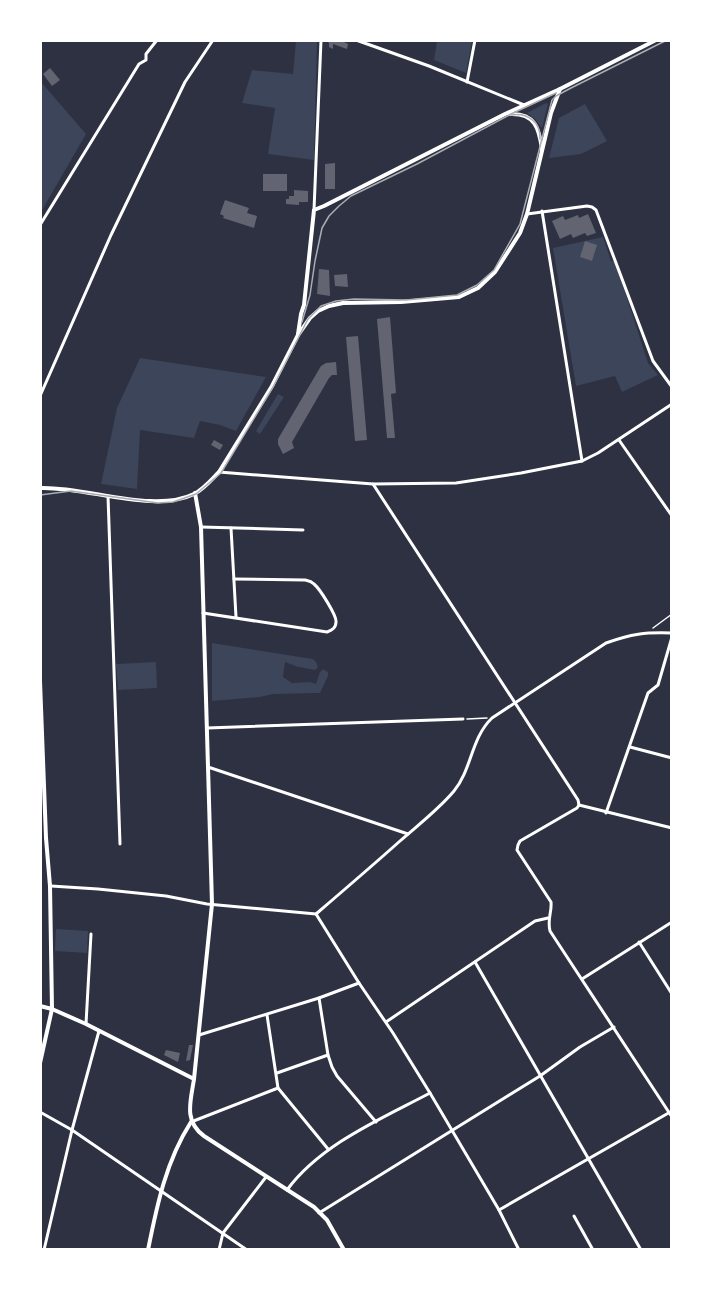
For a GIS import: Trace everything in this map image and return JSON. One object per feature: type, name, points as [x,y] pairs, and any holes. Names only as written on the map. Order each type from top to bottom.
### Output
[{"type":"main road","points":[[298,335],[304,305],[314,210],[656,40]]},
{"type":"main road","points":[[304,305],[309,315],[329,306],[343,303],[459,297],[478,288],[495,272],[520,233],[527,214],[551,113],[560,89]]},
{"type":"main road","points":[[505,114],[520,114],[530,118],[537,127],[542,153]]},
{"type":"main road","points":[[40,488],[56,487],[157,501],[172,501],[195,493],[219,472],[272,386],[298,335],[315,314]]},
{"type":"main road","points":[[195,493],[201,527],[212,904],[190,1108],[191,1122],[199,1132],[314,1207],[327,1220],[344,1250]]},
{"type":"main road","points":[[40,681],[50,886],[52,1009],[40,1063]]},
{"type":"main road","points":[[40,1006],[86,1024],[194,1079]]},
{"type":"main road","points":[[148,1250],[160,1191],[181,1138],[191,1122]]},
{"type":"street","points":[[40,225],[140,64],[146,60],[146,54],[158,40]]},
{"type":"street","points":[[40,396],[111,235],[185,82],[213,40]]},
{"type":"street","points":[[314,210],[321,40]]},
{"type":"street","points":[[356,40],[429,66],[524,105]]},
{"type":"street","points":[[467,82],[475,40]]},
{"type":"street","points":[[527,214],[587,206],[596,210],[653,361],[672,387]]},
{"type":"street","points":[[542,212],[582,461]]},
{"type":"street","points":[[219,472],[373,484],[456,483],[582,461],[619,440],[672,404]]},
{"type":"street","points":[[619,440],[672,516]]},
{"type":"street","points":[[373,484],[578,800],[579,805]]},
{"type":"street","points":[[108,496],[120,844]]},
{"type":"street","points":[[201,527],[303,530]]},
{"type":"street","points":[[231,528],[236,617]]},
{"type":"street","points":[[203,612],[327,632],[334,629],[336,625],[337,620],[311,581],[234,579]]},
{"type":"street","points":[[647,632],[653,628]]},
{"type":"street","points":[[50,886],[166,896],[212,904],[316,914],[452,794],[462,781],[474,746],[484,726],[492,718],[606,643],[626,635],[647,632],[672,635],[658,685],[648,693],[606,813]]},
{"type":"street","points":[[207,728],[464,719]]},
{"type":"street","points":[[630,747],[672,758]]},
{"type":"street","points":[[208,766],[408,834]]},
{"type":"street","points":[[579,805],[672,828]]},
{"type":"street","points":[[579,805],[576,809],[520,841],[518,852],[551,902],[548,918],[550,931],[672,1117]]},
{"type":"street","points":[[316,914],[453,1131],[499,1210],[519,1250]]},
{"type":"street","points":[[386,1022],[535,921],[548,918]]},
{"type":"street","points":[[582,980],[670,923],[672,930]]},
{"type":"street","points":[[86,1024],[91,934]]},
{"type":"street","points":[[639,942],[672,994]]},
{"type":"street","points":[[475,962],[641,1250]]},
{"type":"street","points":[[199,1035],[267,1015],[359,983]]},
{"type":"street","points":[[319,998],[328,1055],[337,1076],[376,1122]]},
{"type":"street","points":[[267,1015],[279,1088],[328,1149]]},
{"type":"street","points":[[319,1213],[453,1131],[614,1027]]},
{"type":"street","points":[[44,1250],[72,1130],[99,1031]]},
{"type":"street","points":[[276,1073],[328,1055]]},
{"type":"street","points":[[191,1122],[279,1088]]},
{"type":"street","points":[[287,1190],[328,1149],[430,1093]]},
{"type":"street","points":[[40,1112],[72,1130],[247,1250]]},
{"type":"street","points":[[499,1210],[670,1112]]},
{"type":"street","points":[[219,1250],[223,1233],[266,1177]]},
{"type":"street","points":[[574,1216],[593,1250]]},
{"type":"path","points":[[653,628],[672,614]]},
{"type":"path","points":[[464,719],[492,718]]},
{"type":"shaded area","points":[[296,41],[317,41],[314,160],[268,154],[275,108],[242,103],[252,70],[293,74]]},
{"type":"shaded area","points":[[437,41],[472,41],[466,73],[434,60]]},
{"type":"shaded area","points":[[41,82],[86,134],[41,212]]},
{"type":"shaded area","points":[[548,104],[542,128],[527,113]]},
{"type":"shaded area","points":[[585,104],[607,141],[581,154],[549,158],[559,118]]},
{"type":"shaded area","points":[[603,237],[611,261],[615,261],[648,363],[658,375],[622,392],[615,376],[576,386],[553,248]]},
{"type":"shaded area","points":[[140,358],[266,377],[236,431],[200,421],[194,438],[140,430],[137,489],[101,484],[117,408]]},
{"type":"shaded area","points":[[278,394],[284,397],[260,434],[256,431]]},
{"type":"shaded area","points":[[212,643],[313,659],[316,662],[318,667],[315,670],[285,662],[283,677],[292,683],[316,684],[323,669],[328,672],[328,676],[320,693],[273,694],[212,701]]},
{"type":"shaded area","points":[[156,662],[157,688],[118,690],[116,664]]},
{"type":"shaded area","points":[[56,929],[88,931],[87,953],[55,951]]},
{"type":"building","points":[[326,40],[340,40],[348,44],[347,49],[333,44],[333,49],[329,47]]},
{"type":"building","points":[[50,68],[60,80],[52,86],[43,74]]},
{"type":"building","points":[[335,163],[335,189],[325,189],[325,164]]},
{"type":"building","points":[[263,174],[287,174],[287,191],[263,191]]},
{"type":"building","points":[[294,190],[308,191],[308,202],[299,202],[299,205],[286,204],[289,196],[294,196]]},
{"type":"building","points":[[225,200],[249,208],[247,213],[257,216],[254,228],[223,218],[224,216],[220,214]]},
{"type":"building","points":[[588,214],[596,233],[587,236],[585,233],[573,238],[571,234],[560,239],[552,221],[563,216],[565,220]]},
{"type":"building","points":[[585,241],[597,245],[592,261],[580,257]]},
{"type":"building","points":[[319,269],[329,270],[330,296],[317,294]]},
{"type":"building","points":[[347,274],[348,287],[335,286],[334,275]]},
{"type":"building","points":[[390,317],[396,393],[391,394],[395,438],[387,438],[377,319]]},
{"type":"building","points":[[358,336],[367,440],[355,441],[346,337]]},
{"type":"building","points":[[336,362],[337,375],[329,378],[292,442],[294,448],[283,454],[278,439],[321,366]]},
{"type":"building","points":[[214,440],[223,445],[220,450],[211,445]]},
{"type":"building","points":[[189,1045],[193,1045],[190,1060],[186,1061]]},
{"type":"building","points":[[166,1050],[180,1053],[178,1062],[164,1055]]},
{"type":"tram line","points":[[40,495],[71,491],[158,503],[173,502],[196,494],[221,473],[273,387],[308,319],[321,306],[354,299],[406,300],[457,295],[477,285],[494,270],[520,224],[552,100],[571,88],[667,40]]},
{"type":"tram line","points":[[302,322],[310,295],[322,228],[339,206],[351,196],[556,93]]},
{"type":"tram line","points":[[511,115],[522,115],[532,120],[538,128],[540,139]]}]
